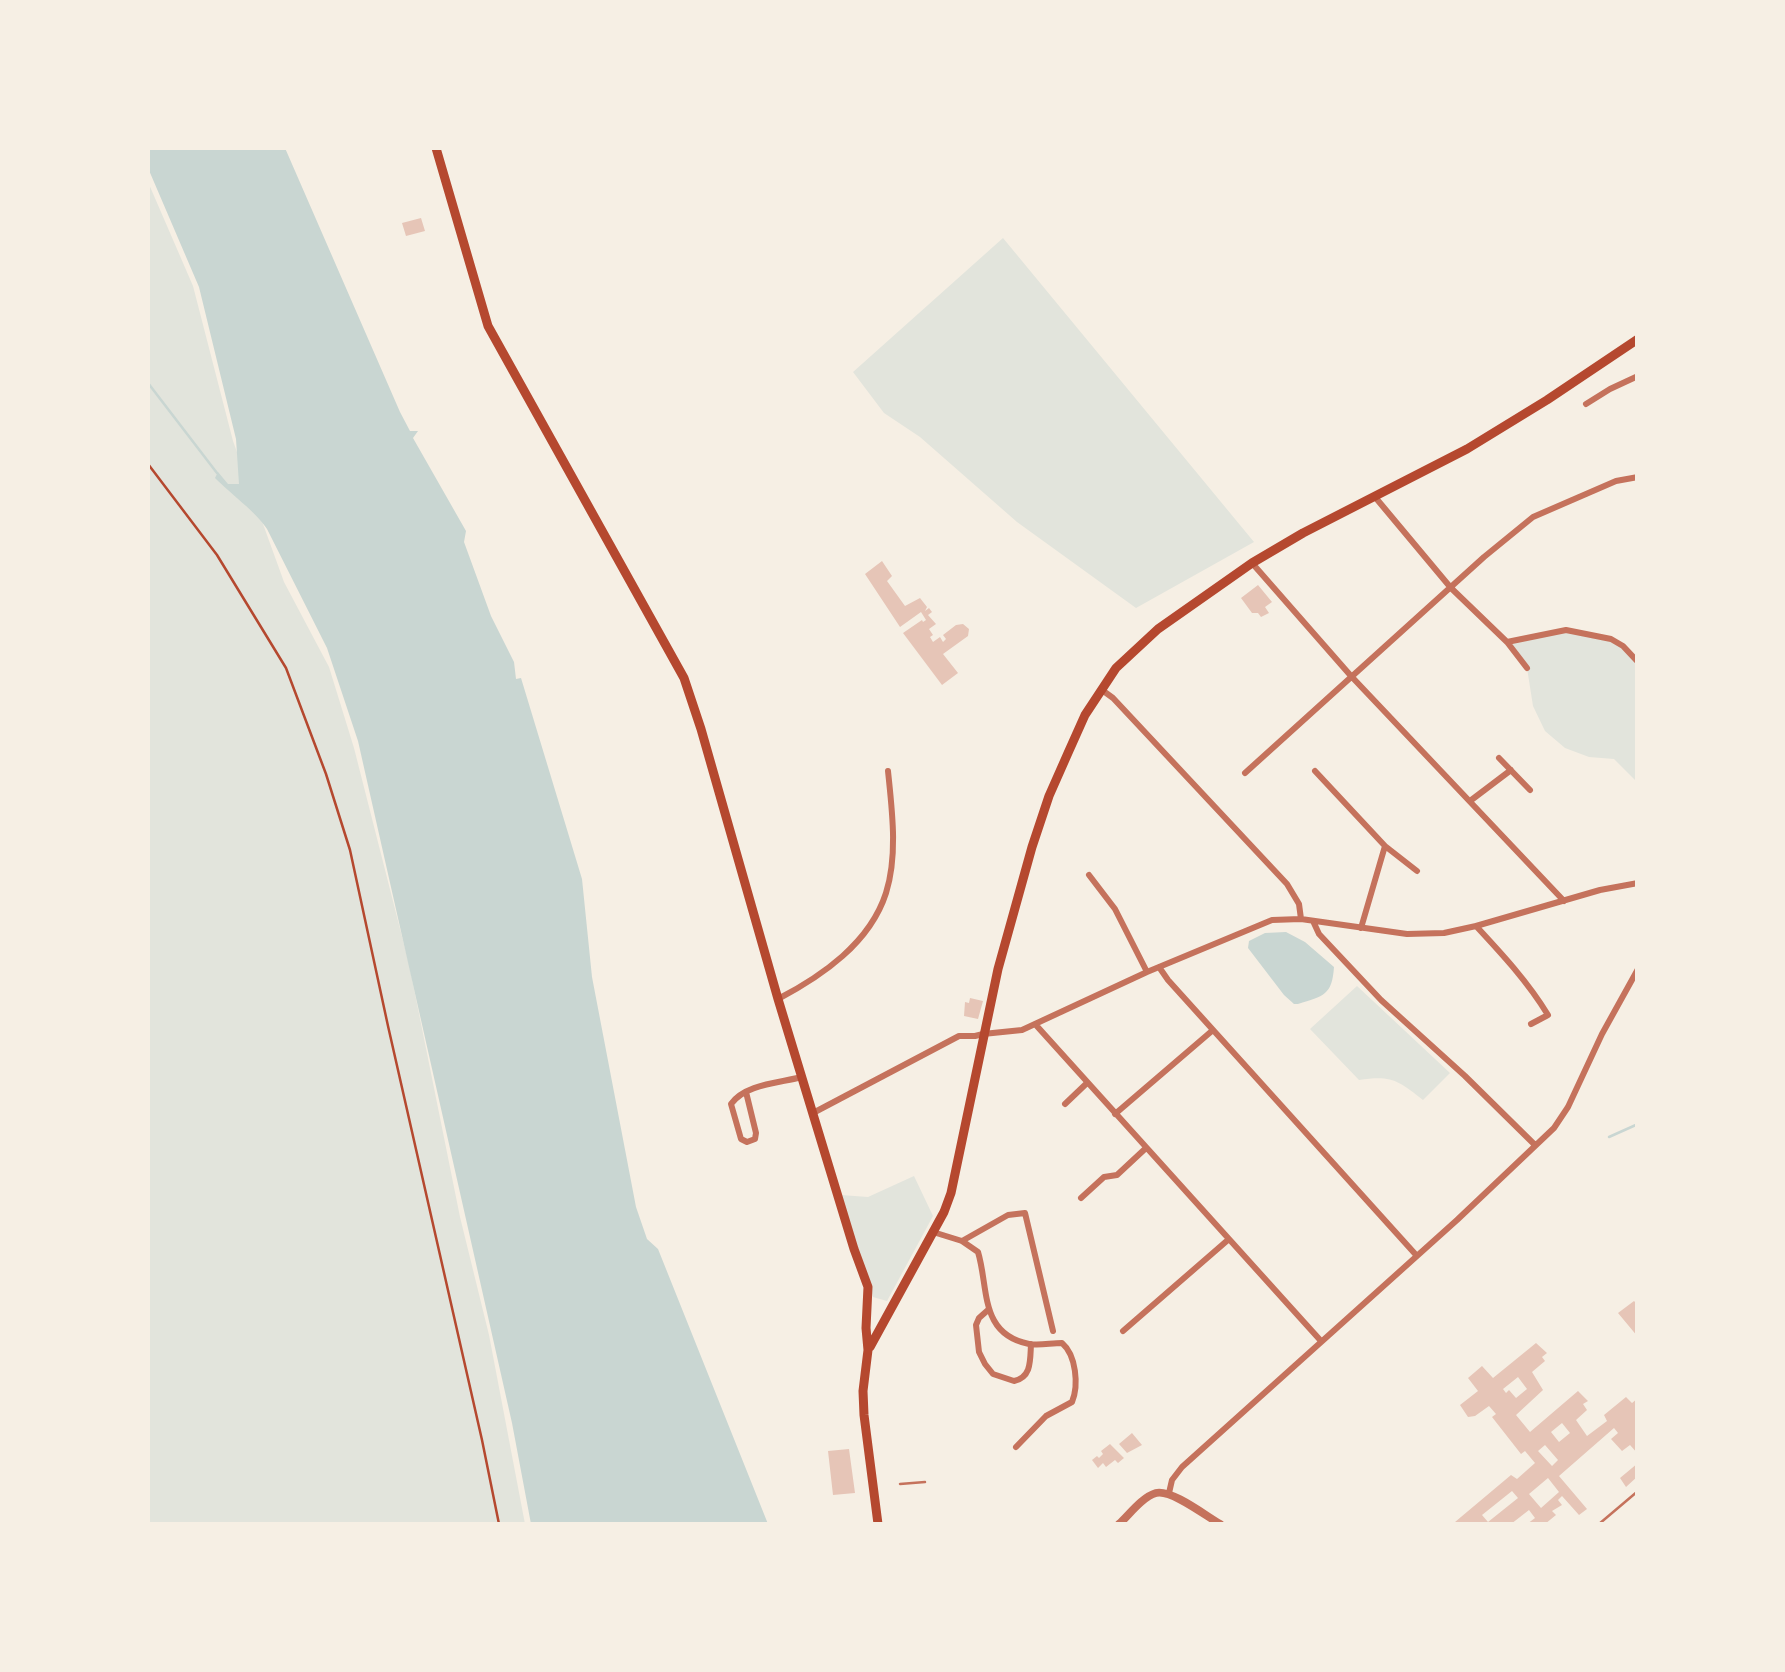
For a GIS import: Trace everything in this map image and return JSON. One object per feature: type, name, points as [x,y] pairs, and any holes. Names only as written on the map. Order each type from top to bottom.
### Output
[{"type":"main road","points":[[436,148],[488,326],[684,678],[702,729],[778,999],[868,1287],[864,1415],[878,1524]]},
{"type":"main road","points":[[868,1350],[952,1193],[983,1034],[1020,889],[1050,796],[1079,728],[1116,668],[1172,619],[1252,563],[1466,449],[1638,339]]},
{"type":"street","points":[[1586,404],[1638,376]]},
{"type":"street","points":[[1245,773],[1532,516],[1616,481],[1638,476]]},
{"type":"street","points":[[1375,497],[1451,588],[1528,668]]},
{"type":"street","points":[[1252,563],[1350,676],[1564,901]]},
{"type":"street","points":[[1507,642],[1566,630],[1611,640],[1638,662]]},
{"type":"street","points":[[1101,689],[1287,884],[1299,904],[1301,919]]},
{"type":"street","points":[[1499,758],[1530,790]]},
{"type":"street","points":[[778,999],[812,981],[841,959],[873,920],[886,894],[893,823],[888,770]]},
{"type":"street","points":[[1470,800],[1510,770]]},
{"type":"street","points":[[1315,771],[1385,846],[1417,871]]},
{"type":"street","points":[[1361,928],[1385,846]]},
{"type":"street","points":[[1089,874],[1115,909],[1147,972]]},
{"type":"street","points":[[812,1113],[960,1036],[1022,1030],[1160,966],[1272,920],[1301,919],[1407,934],[1444,933],[1638,883]]},
{"type":"street","points":[[1313,921],[1320,934],[1382,1000],[1535,1145]]},
{"type":"street","points":[[1476,926],[1528,985],[1548,1015],[1531,1024]]},
{"type":"street","points":[[1160,966],[1168,980],[1417,1256]]},
{"type":"street","points":[[1169,1493],[1172,1480],[1182,1467],[1554,1128],[1638,969]]},
{"type":"street","points":[[1035,1024],[1321,1340]]},
{"type":"street","points":[[1115,1114],[1213,1030]]},
{"type":"street","points":[[746,1092],[756,1133],[747,1142],[738,1133],[731,1104],[735,1098],[746,1092],[802,1077]]},
{"type":"street","points":[[1064,1104],[1087,1083]]},
{"type":"street","points":[[1081,1198],[1104,1177],[1117,1175],[1147,1148]]},
{"type":"street","points":[[962,1241],[1008,1215],[1025,1213],[1054,1331]]},
{"type":"street","points":[[933,1232],[962,1241],[978,1252],[988,1310],[1008,1335],[1031,1344],[1066,1344],[1076,1383],[1075,1396],[1072,1402],[1046,1416],[1016,1447]]},
{"type":"street","points":[[1124,1331],[1229,1239]]},
{"type":"street","points":[[988,1310],[978,1321],[975,1334],[992,1374],[1014,1382],[1024,1377],[1031,1344]]},
{"type":"street","points":[[1119,1524],[1159,1493],[1169,1493],[1220,1524]]},
{"type":"lane","points":[[900,1484],[925,1482]]},
{"type":"lane","points":[[1599,1524],[1638,1491]]},
{"type":"path","points":[[148,464],[217,556],[286,668],[326,774],[350,850],[499,1524]]},
{"type":"shaded area","points":[[148,148],[285,148],[400,412],[410,431],[418,431],[413,438],[466,531],[464,542],[491,616],[514,662],[516,679],[521,678],[582,879],[592,977],[636,1207],[647,1239],[658,1249],[768,1524],[531,1524],[512,1423],[358,741],[327,648],[267,529],[215,478],[218,472],[228,484],[239,484],[236,439],[199,287],[148,168]]},
{"type":"shaded area","points":[[148,182],[193,286],[233,441],[284,582],[329,667],[354,748],[409,964],[460,1217],[489,1335],[525,1524],[148,1524]]},
{"type":"shaded area","points":[[1003,238],[1254,542],[1136,608],[1017,522],[920,437],[884,413],[853,372]]},
{"type":"shaded area","points":[[1566,630],[1611,639],[1637,662],[1637,782],[1614,759],[1589,757],[1565,748],[1545,731],[1533,706],[1527,668],[1507,642]]},
{"type":"shaded area","points":[[1286,932],[1305,942],[1334,967],[1329,989],[1298,1004],[1284,995],[1248,948],[1249,941],[1265,933]]},
{"type":"shaded area","points":[[1357,986],[1450,1073],[1423,1100],[1394,1081],[1359,1080],[1310,1029]]},
{"type":"shaded area","points":[[914,1176],[933,1216],[887,1301],[873,1297],[841,1195],[868,1197]]},
{"type":"building","points":[[421,218],[425,231],[406,236],[402,223]]},
{"type":"building","points":[[882,561],[892,576],[887,581],[905,606],[920,598],[927,607],[925,611],[929,608],[932,612],[928,615],[936,624],[929,629],[933,642],[940,637],[943,642],[943,635],[956,625],[963,624],[969,629],[968,636],[943,654],[958,673],[942,685],[903,633],[926,620],[921,612],[900,627],[865,574]]},
{"type":"building","points":[[1258,585],[1272,602],[1265,607],[1269,613],[1261,617],[1252,613],[1241,598]]},
{"type":"building","points":[[970,998],[983,1001],[978,1019],[964,1016],[965,1002],[969,1003]]},
{"type":"building","points":[[1634,1301],[1638,1305],[1638,1337],[1618,1313]]},
{"type":"building","points":[[1536,1343],[1547,1353],[1542,1357],[1545,1361],[1532,1372],[1543,1390],[1516,1415],[1530,1432],[1578,1391],[1588,1401],[1583,1404],[1587,1410],[1576,1420],[1587,1436],[1607,1421],[1604,1415],[1626,1397],[1632,1403],[1638,1398],[1638,1454],[1630,1445],[1622,1451],[1611,1439],[1618,1433],[1614,1428],[1559,1476],[1587,1509],[1579,1515],[1562,1496],[1558,1500],[1562,1505],[1552,1511],[1556,1515],[1545,1524],[1527,1524],[1535,1518],[1529,1510],[1511,1524],[1457,1524],[1511,1475],[1517,1479],[1535,1463],[1525,1451],[1521,1454],[1492,1417],[1496,1414],[1489,1406],[1468,1417],[1460,1405],[1478,1391],[1468,1378],[1482,1366],[1493,1378]],"holes":[[[1518,1377],[1527,1389],[1516,1398],[1503,1389]],[[1562,1423],[1570,1433],[1559,1442],[1551,1432]],[[1545,1445],[1558,1460],[1552,1466],[1538,1451]],[[1548,1478],[1559,1492],[1541,1508],[1529,1494]],[[1512,1491],[1518,1498],[1488,1522],[1482,1515]]]},
{"type":"building","points":[[1132,1433],[1142,1445],[1127,1453],[1119,1444]]},
{"type":"building","points":[[1110,1444],[1124,1458],[1098,1468],[1092,1460],[1099,1458]]},
{"type":"building","points":[[849,1449],[855,1493],[833,1495],[828,1451]]},
{"type":"building","points":[[1638,1463],[1638,1476],[1626,1487],[1620,1478]]},
{"type":"waterway","points":[[148,383],[217,473]]},
{"type":"waterway","points":[[1609,1137],[1638,1124]]}]
